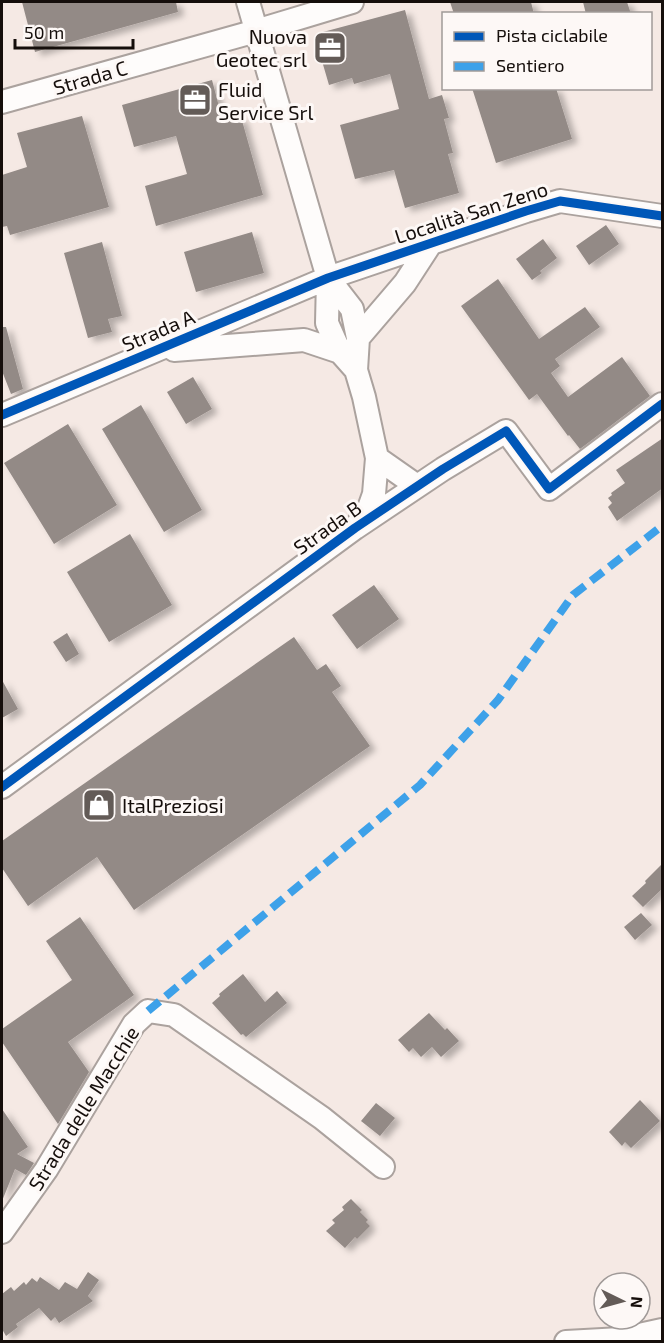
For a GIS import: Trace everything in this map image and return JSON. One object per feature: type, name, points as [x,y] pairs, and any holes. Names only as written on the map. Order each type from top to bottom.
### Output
[{"type":"street","name":"Strada B","points":[[248,2],[328,278],[327,323],[340,352],[356,370]]},
{"type":"street","name":"Strada C","points":[[2,102],[352,2]]},
{"type":"street","name":"Località San Zeno","points":[[328,278],[560,201],[663,216]]},
{"type":"street","points":[[358,338],[405,283],[431,243]]},
{"type":"street","name":"Strada B","points":[[328,278],[351,309],[358,338],[356,370],[377,458],[374,494],[368,511],[355,528]]},
{"type":"street","name":"Strada A","points":[[2,415],[328,278]]},
{"type":"street","name":"Strada B","points":[[152,352],[304,340],[340,352]]},
{"type":"street","name":"Strada B","points":[[2,787],[355,528],[442,469],[507,431],[549,489],[663,404]]},
{"type":"street","points":[[377,458],[417,486]]},
{"type":"street","name":"Strada delle Macchie","points":[[2,1232],[46,1170],[135,1024],[148,1011],[174,1015],[322,1118],[383,1167]]},
{"type":"street","points":[[566,1341],[621,1339],[663,1330]]},
{"type":"building","points":[[22,2],[176,2],[178,12],[35,52]]},
{"type":"building","points":[[450,2],[531,2],[534,12],[453,12]]},
{"type":"building","points":[[583,2],[627,2],[630,12],[586,12]]},
{"type":"building","points":[[405,10],[429,99],[442,95],[449,118],[444,119],[453,153],[448,154],[459,193],[405,208],[394,170],[355,179],[340,125],[399,109],[390,74],[354,84],[352,78],[329,85],[315,37],[324,35],[323,32]]},
{"type":"building","points":[[212,80],[223,122],[241,117],[263,195],[156,226],[145,186],[187,174],[176,136],[134,147],[122,105]]},
{"type":"building","points":[[473,90],[557,90],[572,139],[496,163]]},
{"type":"building","points":[[82,116],[109,207],[10,235],[7,226],[2,227],[2,175],[27,167],[17,133]]},
{"type":"building","points":[[606,225],[619,244],[589,265],[576,246]]},
{"type":"building","points":[[252,232],[264,273],[196,292],[184,252]]},
{"type":"building","points":[[543,239],[557,258],[532,280],[516,259]]},
{"type":"building","points":[[102,242],[122,316],[108,319],[112,332],[88,338],[64,253]]},
{"type":"building","points":[[498,279],[539,339],[585,307],[600,327],[555,359],[560,366],[551,373],[568,397],[622,357],[650,396],[580,449],[537,394],[529,400],[461,306]]},
{"type":"building","points":[[2,327],[6,327],[23,389],[11,394],[2,371]]},
{"type":"building","points":[[193,377],[212,409],[186,424],[167,392]]},
{"type":"building","points":[[141,405],[202,510],[164,532],[102,429]]},
{"type":"building","points":[[68,424],[117,505],[54,544],[4,463]]},
{"type":"building","points":[[663,438],[663,488],[617,521],[608,507],[612,503],[608,498],[625,483],[616,470]]},
{"type":"building","points":[[130,534],[172,605],[109,642],[67,572]]},
{"type":"building","points":[[374,585],[399,619],[357,649],[332,615]]},
{"type":"building","points":[[67,633],[79,654],[66,662],[53,642]]},
{"type":"building","points":[[294,637],[317,670],[326,664],[341,686],[332,692],[370,746],[134,910],[97,857],[28,906],[2,868],[2,841]]},
{"type":"building","points":[[2,680],[18,709],[2,718]]},
{"type":"building","points":[[663,863],[663,888],[643,907],[632,896]]},
{"type":"building","points":[[641,913],[652,925],[635,940],[624,927]]},
{"type":"building","points":[[80,917],[134,995],[68,1042],[89,1072],[58,1124],[2,1042],[2,1029],[72,980],[46,941]]},
{"type":"building","points":[[243,974],[265,1002],[277,991],[287,1003],[246,1037],[241,1035],[212,1003]]},
{"type":"building","points":[[429,1013],[459,1041],[441,1057],[432,1047],[421,1057],[413,1048],[409,1052],[398,1040]]},
{"type":"building","points":[[640,1100],[660,1121],[631,1148],[625,1142],[622,1146],[609,1132]]},
{"type":"building","points":[[376,1103],[395,1118],[380,1136],[361,1121]]},
{"type":"building","points":[[2,1109],[28,1147],[17,1154],[34,1163],[26,1175],[15,1169],[2,1201]]},
{"type":"building","points":[[351,1199],[362,1210],[360,1212],[368,1220],[366,1222],[370,1226],[345,1248],[326,1231],[335,1223],[332,1220],[344,1210],[342,1207]]},
{"type":"building","points":[[88,1272],[99,1280],[88,1296],[93,1301],[59,1323],[55,1317],[51,1321],[39,1308],[16,1324],[18,1327],[6,1336],[2,1329],[2,1294],[11,1287],[14,1291],[24,1282],[26,1285],[32,1278],[37,1282],[40,1277],[59,1290],[65,1282],[77,1289]]},
{"type":"marked path","points":[[148,1011],[420,785],[498,700],[573,595],[662,526]]},
{"type":"cycle path","points":[[2,415],[328,278],[526,211],[560,201],[662,216]]},
{"type":"cycle path","points":[[2,787],[355,528],[443,469],[506,431],[549,489],[662,404]]},
{"type":"place","name":"Nuova Geotec srl","points":[[330,48]]},
{"type":"place","name":"Fluid Service Srl","points":[[195,100]]},
{"type":"place","name":"ItalPreziosi","points":[[99,805]]}]
